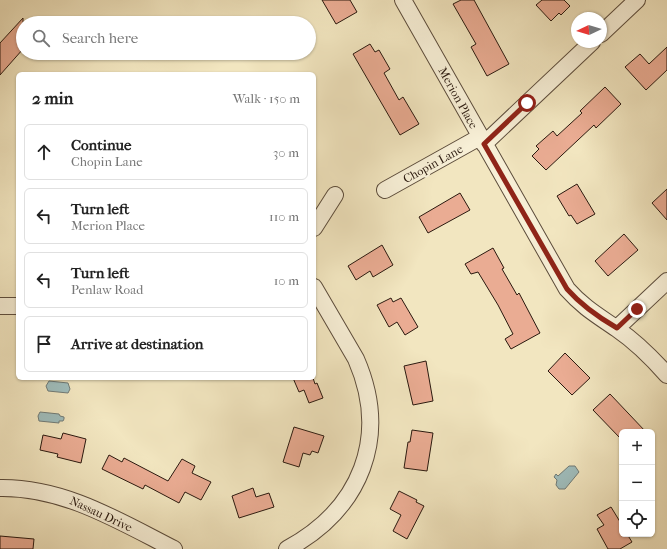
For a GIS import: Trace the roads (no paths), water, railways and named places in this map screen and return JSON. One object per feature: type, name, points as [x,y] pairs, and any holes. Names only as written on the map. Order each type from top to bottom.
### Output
[{"type":"street","name":"Merion Place","points":[[403,0],[567,289],[578,302],[592,314],[617,328],[637,344],[667,375]]},
{"type":"street","points":[[607,28],[637,0]]},
{"type":"street","name":"Chopin Lane","points":[[385,190],[482,140],[585,48]]},
{"type":"street","points":[[316,225],[335,195]]},
{"type":"street","points":[[617,328],[667,281]]},
{"type":"street","points":[[287,549],[306,539],[322,527],[350,494],[360,474],[367,453],[370,434],[370,412],[367,390],[362,371],[356,358],[316,290]]},
{"type":"street","points":[[0,306],[16,306]]},
{"type":"street","name":"Nassau Drive","points":[[0,488],[37,490],[67,497],[95,509],[174,549]]},
{"type":"water","points":[[49,381],[68,383],[70,389],[68,393],[48,391],[46,386]]},
{"type":"water","points":[[40,412],[59,414],[60,416],[64,417],[64,419],[63,421],[59,421],[59,423],[39,421],[38,416]]},
{"type":"water","points":[[569,466],[575,466],[579,472],[565,489],[559,489],[556,485],[557,480],[554,477],[556,474],[558,476]]}]
